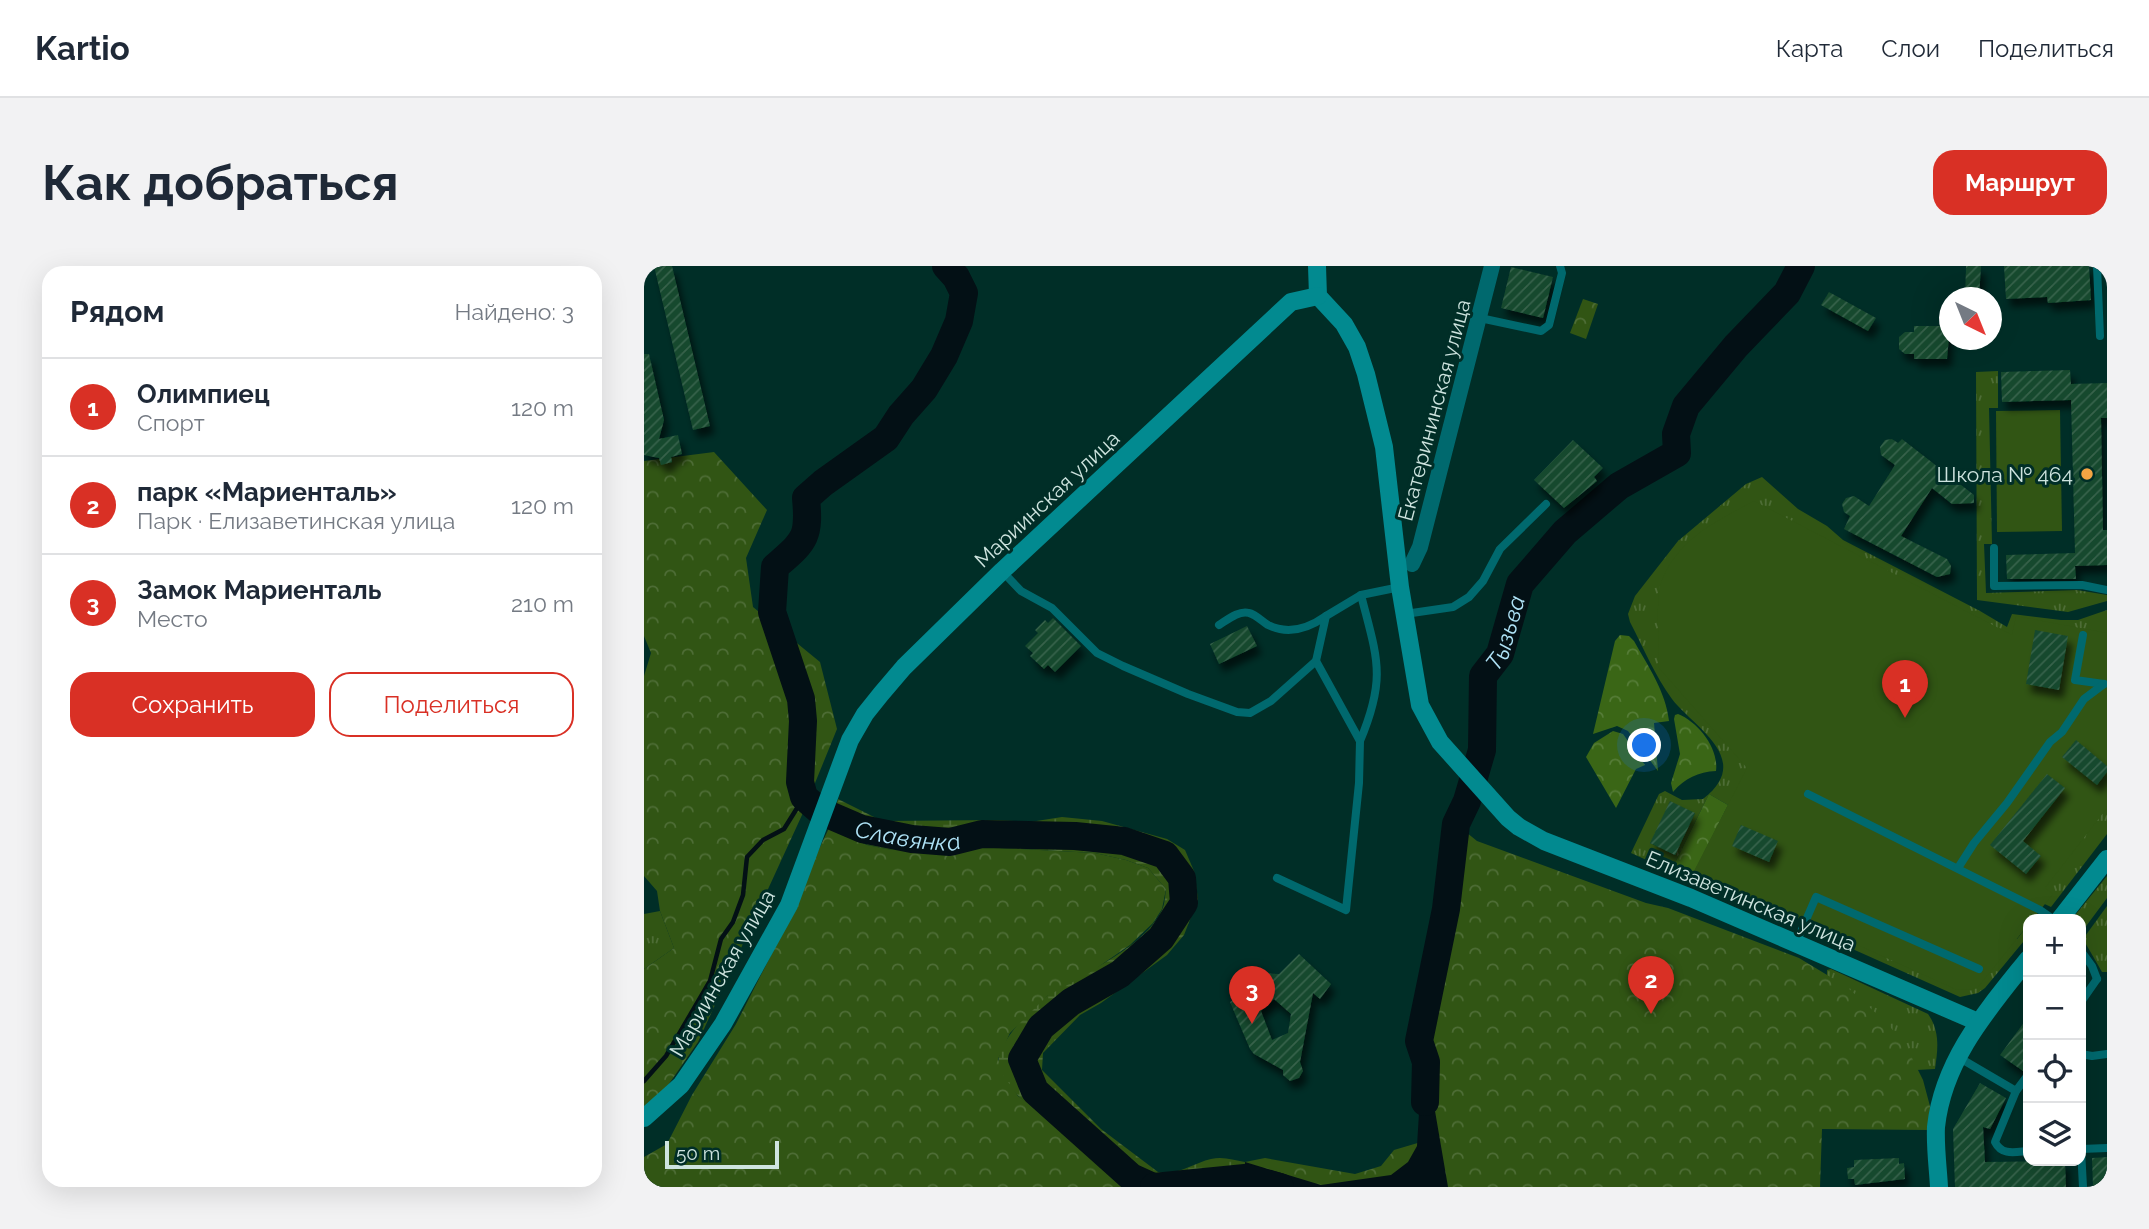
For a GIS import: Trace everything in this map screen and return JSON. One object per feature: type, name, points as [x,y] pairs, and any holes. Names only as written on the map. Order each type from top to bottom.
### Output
[{"type":"street","points":[[1318,266],[1318,296],[1344,324],[1357,347],[1366,374],[1384,447],[1405,614]]},
{"type":"street","name":"Екатерининская улица","points":[[1412,564],[1420,547],[1492,266]]},
{"type":"street","name":"Мариинская улица","points":[[644,1118],[681,1085],[723,1024],[789,905],[838,768],[857,726],[881,694],[904,667],[1002,571],[1291,302],[1318,296]]},
{"type":"street","name":"Елизаветинская улица","points":[[1405,614],[1420,705],[1440,742],[1519,827],[1544,841],[1796,943],[1978,1022]]},
{"type":"street","points":[[2064,914],[2107,859]]},
{"type":"street","points":[[1939,1187],[1936,1130],[1940,1102],[1957,1056],[1978,1022],[2023,965]]},
{"type":"lane","points":[[1480,318],[1541,331],[1549,325],[1562,273],[1560,266]]},
{"type":"lane","points":[[2097,266],[2100,336]]},
{"type":"lane","points":[[1405,614],[1453,607],[1469,597],[1483,581],[1500,549],[1546,505]]},
{"type":"lane","points":[[1994,548],[1994,586],[2082,585],[2107,590]]},
{"type":"lane","points":[[1002,571],[1021,591],[1052,608],[1097,653],[1155,680],[1237,712],[1250,713],[1271,701],[1316,661],[1326,616]]},
{"type":"lane","points":[[1219,625],[1238,614],[1250,613],[1273,627],[1296,630],[1311,626],[1361,595],[1400,587]]},
{"type":"lane","points":[[1277,878],[1346,910],[1359,783],[1360,741],[1371,715],[1378,681],[1377,654],[1361,595]]},
{"type":"lane","points":[[2083,635],[2075,680],[2105,684]]},
{"type":"lane","points":[[1316,661],[1360,741]]},
{"type":"lane","points":[[1958,868],[1974,843],[2007,803],[2050,742],[2062,732],[2084,699],[2105,684]]},
{"type":"lane","points":[[1808,794],[2046,914]]},
{"type":"lane","points":[[1796,943],[1816,897],[1979,969]]},
{"type":"lane","points":[[2086,958],[2097,979]]},
{"type":"lane","points":[[2097,979],[2107,982]]},
{"type":"lane","points":[[2086,995],[2097,979]]},
{"type":"lane","points":[[2086,1055],[2107,1054]]},
{"type":"lane","points":[[1957,1056],[2017,1091]]},
{"type":"lane","points":[[2023,1082],[1996,1142],[2004,1152],[2023,1151]]},
{"type":"lane","points":[[2086,1149],[2107,1148]]},
{"type":"lane","points":[[2081,1166],[2082,1187]]},
{"type":"green space","points":[[1583,299],[1598,304],[1586,339],[1570,333]]},
{"type":"green space","points":[[1998,371],[1998,408],[1989,408],[1992,544],[1984,544],[1986,593],[2077,590],[2107,595],[2107,601],[2068,612],[1977,600],[1976,372]]},
{"type":"green space","points":[[2060,410],[2062,531],[1997,532],[1996,411]]},
{"type":"green space","points":[[714,452],[767,510],[746,558],[753,607],[820,662],[837,729],[802,815],[698,1042],[664,1091],[644,1108],[644,969],[674,948],[660,911],[657,891],[644,876],[644,676],[651,653],[644,636],[644,461]]},
{"type":"green space","points":[[1762,477],[1798,509],[1827,526],[1843,540],[2007,627],[2012,614],[2078,620],[2107,610],[2107,637],[2016,693],[1756,759],[1764,904],[1694,871],[1728,805],[1709,794],[1671,871],[1631,853],[1659,794],[1665,791],[1682,800],[1703,799],[1717,784],[1723,770],[1722,757],[1715,744],[1681,710],[1660,681],[1628,614],[1635,596],[1678,541],[1746,484]],"holes":[[[1695,813],[1675,855],[1650,843]]]},
{"type":"green space","points":[[1754,501],[2012,635],[2016,616],[2107,633],[2107,808],[2045,888],[2053,894],[2037,914],[2023,914],[2023,931],[1978,987],[1970,990],[1955,989],[1694,871],[1747,768],[1659,668],[1659,594],[1660,586],[1675,557],[1698,534]]},
{"type":"green space","points":[[1620,635],[1629,636],[1634,641],[1656,680],[1667,710],[1669,721],[1654,723],[1658,771],[1628,731],[1617,726],[1593,734],[1615,641]]},
{"type":"green space","points":[[1678,714],[1693,723],[1706,737],[1714,754],[1716,771],[1692,777],[1673,792],[1671,783],[1680,754],[1674,719]]},
{"type":"green space","points":[[1613,731],[1623,734],[1645,765],[1636,769],[1616,808],[1586,757],[1594,743]]},
{"type":"green space","points":[[2107,792],[2107,834],[2051,907],[2028,896]]},
{"type":"green space","points":[[1709,794],[1728,805],[1690,880],[1671,871]]},
{"type":"green space","points":[[838,799],[882,821],[1030,822],[1062,817],[1102,821],[1167,839],[1185,850],[1194,871],[1198,899],[1184,935],[1167,955],[1080,1015],[1043,1053],[1042,1070],[1101,1129],[1158,1172],[1171,1173],[1211,1159],[1228,1159],[1245,1162],[1244,1187],[1122,1185],[1063,1131],[1022,1099],[1008,1084],[999,1067],[1002,1047],[1018,1024],[1039,1003],[1057,989],[1130,946],[1154,923],[1163,908],[1166,889],[1148,868],[1095,853],[962,846],[892,850],[868,845],[829,828]]},
{"type":"green space","points":[[1456,824],[1477,841],[1646,903],[1668,908],[1799,958],[1847,987],[1888,1024],[1908,1050],[1923,1080],[1931,1110],[1931,1130],[1822,1129],[1820,1187],[1244,1187],[1245,1162],[1265,1158],[1355,1174],[1381,1166],[1394,1150],[1421,1142],[1426,1062],[1419,1041],[1446,909]]},
{"type":"green space","points":[[829,828],[867,845],[892,850],[962,846],[1095,853],[1148,868],[1166,889],[1162,909],[1153,923],[1130,945],[1088,974],[1047,996],[1010,1033],[998,1059],[1003,1075],[1018,1096],[1071,1136],[1098,1165],[1125,1187],[644,1187],[644,1157],[667,1144],[692,1095],[736,1024],[794,910]]},
{"type":"green space","points":[[2107,876],[2107,898],[2086,926],[2086,914],[2076,914]]},
{"type":"green space","points":[[2107,906],[2107,972],[2102,972],[2086,944],[2086,935]]},
{"type":"green space","points":[[660,911],[674,948],[644,969],[644,914]]},
{"type":"green space","points":[[1811,926],[2017,939],[2023,931],[2023,942],[1985,988],[1978,993],[1960,997],[1810,930]]},
{"type":"green space","points":[[1831,969],[1928,1014],[1936,1034],[1935,1069],[1916,1070],[1827,978],[1827,970]]},
{"type":"shaded area","points":[[1422,1064],[1432,1067],[1435,1111],[1448,1187],[1244,1187],[1245,1162],[1321,1185],[1391,1175],[1408,1162],[1417,1146]]},
{"type":"building","points":[[654,266],[672,266],[710,426],[693,430]]},
{"type":"building","points":[[1966,266],[1981,266],[1980,287],[1965,287]]},
{"type":"building","points":[[2004,266],[2089,266],[2091,300],[2048,303],[2047,297],[2006,299]]},
{"type":"building","points":[[1511,267],[1553,277],[1543,318],[1501,308]]},
{"type":"building","points":[[1829,292],[1876,318],[1868,331],[1821,305]]},
{"type":"building","points":[[1914,326],[1939,326],[1939,350],[1948,350],[1947,359],[1914,359],[1914,354],[1905,354],[1899,349],[1899,337],[1905,332],[1914,332]]},
{"type":"building","points":[[644,354],[649,354],[664,420],[659,439],[678,435],[682,454],[671,457],[672,462],[661,465],[659,458],[644,455]]},
{"type":"building","name":"Школа № 464","points":[[2070,370],[2071,384],[2107,383],[2107,418],[2101,418],[2103,530],[2107,530],[2107,565],[2075,566],[2076,579],[2007,579],[2006,555],[2075,553],[2071,400],[2002,402],[2001,372]]},
{"type":"building","points":[[1892,439],[1898,443],[1902,439],[1974,495],[1974,503],[1952,504],[1932,488],[1901,536],[1947,559],[1951,566],[1950,574],[1937,577],[1844,529],[1850,516],[1844,512],[1842,504],[1846,498],[1854,496],[1869,506],[1895,465],[1881,455],[1880,447],[1885,440]]},
{"type":"building","points":[[1573,440],[1603,468],[1594,477],[1597,481],[1564,508],[1534,480]]},
{"type":"building","points":[[1053,618],[1081,646],[1055,672],[1048,665],[1044,669],[1030,656],[1033,653],[1025,646],[1038,633],[1035,630],[1045,620],[1048,623]]},
{"type":"building","points":[[1247,626],[1257,646],[1219,664],[1210,644]]},
{"type":"building","points":[[2035,630],[2068,636],[2059,690],[2026,684]]},
{"type":"building","points":[[2076,740],[2107,766],[2107,772],[2097,785],[2062,757]]},
{"type":"building","points":[[2047,774],[2065,788],[2023,841],[2041,856],[2026,874],[1990,845]]},
{"type":"building","points":[[1670,801],[1695,813],[1675,855],[1650,843]]},
{"type":"building","points":[[1741,825],[1778,841],[1769,862],[1732,846]]},
{"type":"building","points":[[1299,954],[1331,984],[1320,999],[1313,993],[1300,1062],[1303,1071],[1299,1078],[1290,1081],[1283,1075],[1283,1070],[1250,1049],[1230,1002],[1259,979],[1261,973],[1279,974]],"holes":[[[1274,999],[1291,1014],[1288,1033],[1272,1040],[1261,1011]]]},
{"type":"building","points":[[2023,1024],[2023,1071],[2000,1055]]},
{"type":"building","points":[[1980,1083],[2006,1098],[1990,1129],[1983,1127],[1985,1162],[2023,1162],[2023,1166],[2065,1166],[2066,1187],[1955,1187],[1953,1129]]},
{"type":"building","points":[[2107,1157],[2107,1187],[2093,1187],[2092,1158]]},
{"type":"building","points":[[1899,1158],[1899,1164],[1904,1163],[1905,1179],[1855,1185],[1854,1179],[1848,1179],[1847,1168],[1854,1167],[1854,1160]]},
{"type":"waterway","name":"Славянка","points":[[946,266],[956,277],[964,293],[959,321],[944,356],[924,389],[901,415],[886,438],[806,498],[807,522],[803,538],[775,567],[772,612],[801,699],[803,721],[800,782],[804,797],[820,811],[862,829],[912,839],[950,842],[982,834],[1075,836],[1124,841],[1165,855],[1182,878],[1184,903],[1161,938],[1120,974],[1071,1002],[1041,1027],[1022,1059],[1035,1091],[1131,1177],[1153,1187]]},
{"type":"waterway","name":"Тызьва","points":[[1425,1102],[1426,1062],[1419,1041],[1446,909],[1456,824],[1467,801],[1482,750],[1483,676],[1500,654],[1520,584],[1565,532],[1619,486],[1677,453],[1676,434],[1686,406],[1736,346],[1787,293],[1801,266]]},
{"type":"waterway","points":[[644,1081],[666,1056],[710,981],[721,939],[733,922],[743,895],[747,857],[763,840],[784,829],[804,797]]},
{"type":"waterway","name":"Славянка","points":[[1154,1187],[1245,1178],[1280,1187]]},
{"type":"place","name":"Школа № 464","points":[[2087,474]]},
{"type":"place","name":"Олимпиец","points":[[1905,718]]},
{"type":"place","name":"парк «Мариенталь»","points":[[1651,1014]]},
{"type":"place","name":"Замок Мариенталь","points":[[1252,1024]]}]
